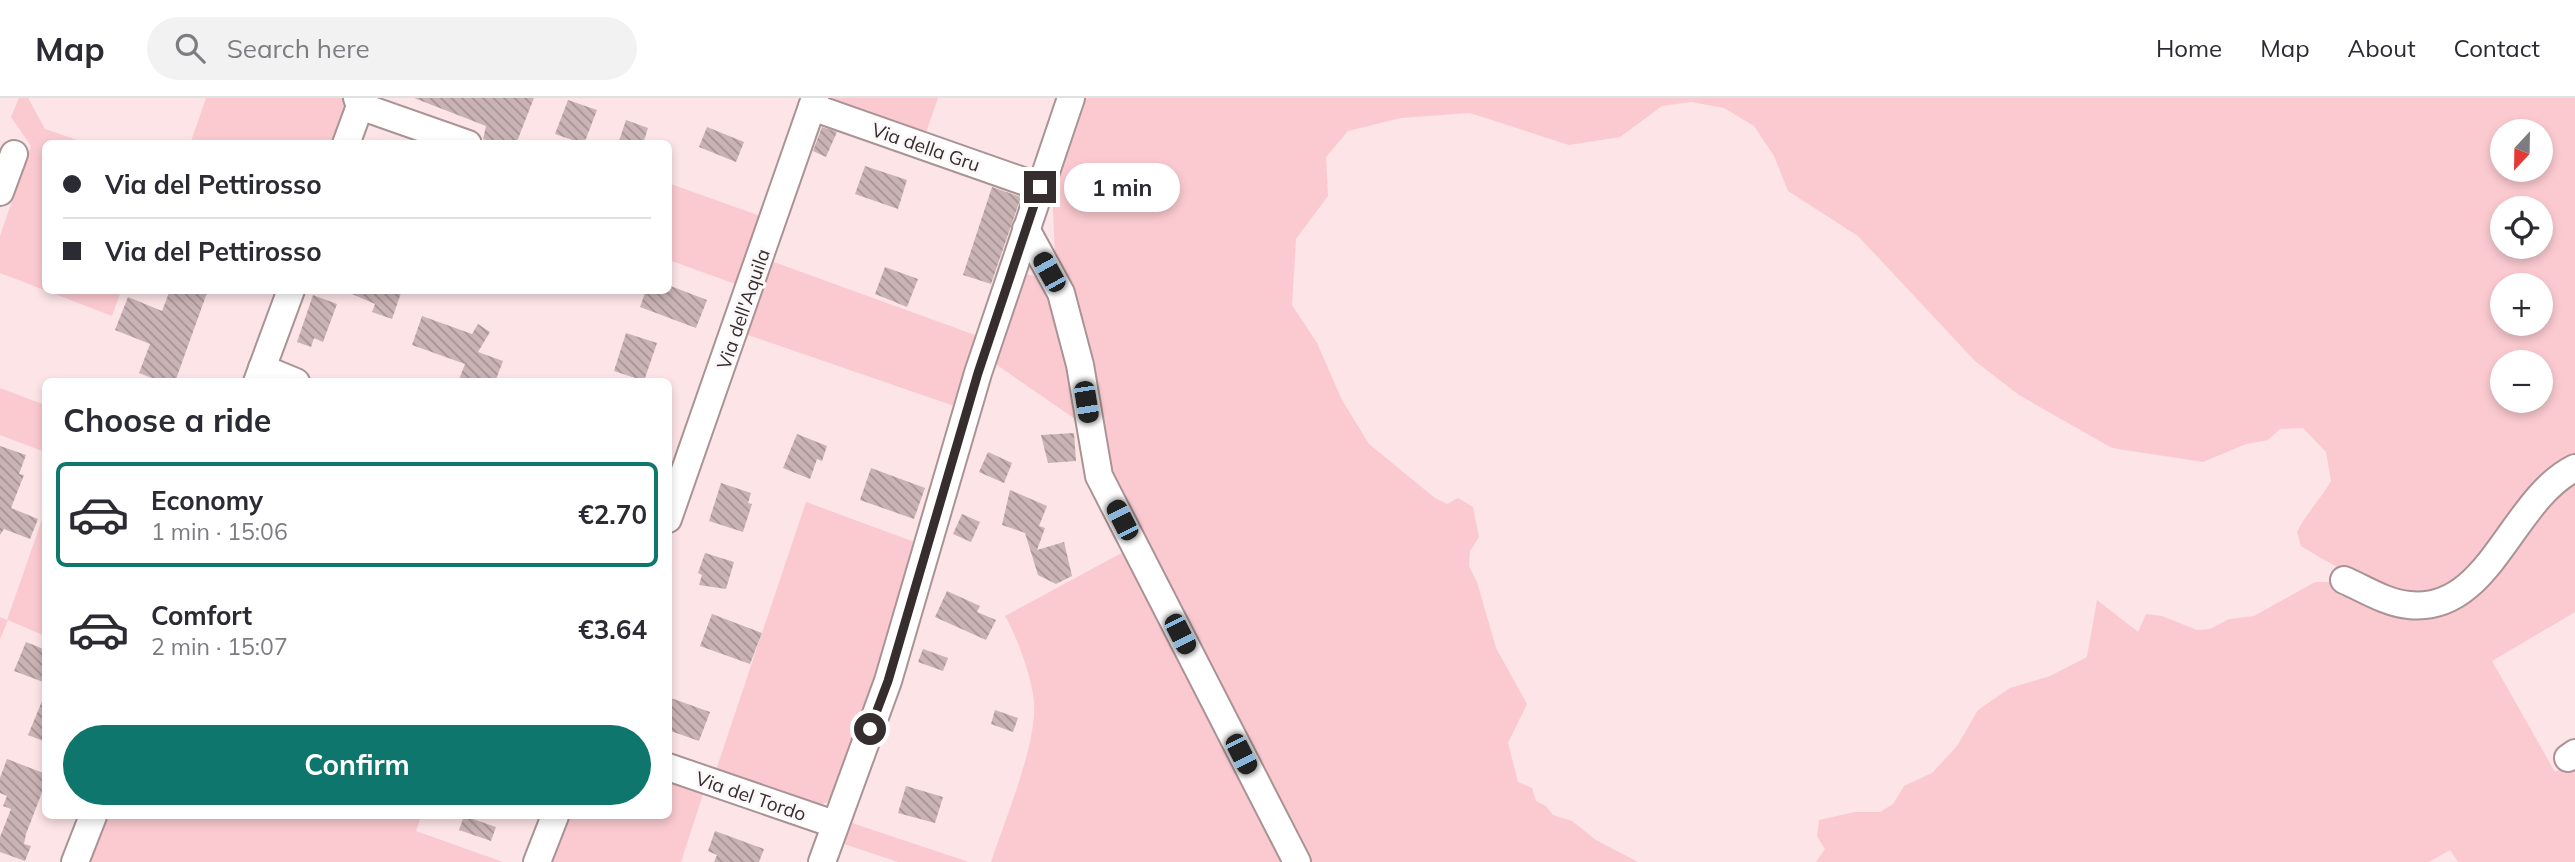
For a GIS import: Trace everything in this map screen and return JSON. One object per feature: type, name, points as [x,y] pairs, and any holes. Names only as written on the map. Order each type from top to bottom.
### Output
[{"type":"street","points":[[822,862],[888,681],[978,373],[1071,98]]},
{"type":"street","points":[[347,140],[359,102],[458,140]]},
{"type":"street","name":"Via della Gru","points":[[814,103],[1040,187]]},
{"type":"street","name":"Via dell'Aquila","points":[[672,508],[814,103]]},
{"type":"street","points":[[0,192],[14,154]]},
{"type":"street","points":[[1026,229],[1061,293],[1080,365],[1099,476],[1297,862]]},
{"type":"street","points":[[259,375],[289,294]]},
{"type":"street","points":[[2344,580],[2394,602],[2412,606],[2452,597],[2473,583],[2525,510],[2550,484],[2575,468]]},
{"type":"street","name":"Via del Tordo","points":[[672,768],[834,824]]},
{"type":"street","points":[[75,862],[92,819]]},
{"type":"street","points":[[537,862],[554,819]]},
{"type":"shaded area","points":[[19,98],[28,98],[45,129],[77,140],[42,140],[42,289],[0,273],[0,236],[31,146],[11,117]]},
{"type":"shaded area","points":[[206,98],[344,98],[344,121],[336,140],[191,140]]},
{"type":"shaded area","points":[[828,98],[938,98],[925,135],[826,102]]},
{"type":"shaded area","points":[[1080,98],[2575,98],[2575,457],[2484,555],[2445,587],[2428,595],[2399,593],[2363,580],[2301,546],[2297,532],[2331,481],[2326,452],[2303,428],[2280,429],[2268,440],[2246,444],[2203,462],[2112,448],[2019,395],[1975,361],[1858,236],[1788,191],[1774,156],[1754,126],[1724,108],[1691,102],[1662,106],[1620,137],[1569,145],[1470,113],[1401,118],[1348,131],[1326,157],[1328,196],[1296,239],[1292,305],[1317,343],[1342,400],[1369,444],[1435,498],[1447,504],[1458,498],[1473,507],[1479,537],[1470,551],[1469,566],[1477,582],[1496,648],[1527,704],[1508,743],[1518,782],[1532,788],[1536,801],[1546,806],[1553,815],[1572,821],[1596,840],[1638,862],[1302,862],[1107,476],[1055,257],[1052,186]]},
{"type":"shaded area","points":[[672,184],[763,217],[738,285],[672,261]]},
{"type":"shaded area","points":[[771,261],[978,336],[960,408],[745,334]]},
{"type":"shaded area","points":[[1026,274],[1042,278],[1052,288],[1078,421],[994,363],[1021,278]]},
{"type":"shaded area","points":[[55,294],[120,294],[112,316]]},
{"type":"shaded area","points":[[0,388],[42,404],[42,451],[0,435]]},
{"type":"shaded area","points":[[2575,482],[2575,612],[2492,661],[2555,772],[2575,760],[2575,862],[2458,862],[2450,850],[2429,862],[1816,862],[1825,849],[1817,836],[1819,820],[1855,812],[1880,812],[1893,804],[1904,786],[1932,773],[1957,746],[1978,710],[2010,688],[2050,676],[2087,657],[2097,600],[2138,632],[2146,614],[2162,616],[2197,630],[2210,629],[2229,619],[2254,616],[2315,582],[2332,582],[2446,612],[2546,502]]},
{"type":"shaded area","points":[[806,502],[920,544],[852,755],[834,799],[818,806],[716,770]]},
{"type":"shaded area","points":[[42,520],[42,635],[8,620],[0,639],[0,617],[7,620]]},
{"type":"shaded area","points":[[1127,550],[1287,862],[991,862],[1012,804],[1031,739],[1034,719],[1033,692],[1027,670],[1005,616]]},
{"type":"shaded area","points":[[672,777],[705,788],[681,862],[546,862],[562,819],[672,819]]},
{"type":"shaded area","points":[[100,819],[420,819],[416,831],[503,862],[84,862]]},
{"type":"shaded area","points":[[852,823],[969,862],[898,862],[844,844]]},
{"type":"building","points":[[414,98],[534,98],[518,140],[483,139],[486,126]]},
{"type":"building","points":[[568,100],[597,110],[586,140],[572,140],[555,134]]},
{"type":"building","points":[[626,120],[648,128],[644,140],[619,140]]},
{"type":"building","points":[[707,127],[744,142],[736,162],[699,147]]},
{"type":"building","points":[[822,127],[837,132],[826,157],[813,151]]},
{"type":"building","points":[[865,166],[907,180],[898,209],[855,194]]},
{"type":"building","points":[[992,187],[1021,197],[991,284],[963,275]]},
{"type":"building","points":[[885,267],[918,279],[907,307],[875,294]]},
{"type":"building","points":[[672,287],[707,300],[696,328],[640,307],[645,294],[672,294]]},
{"type":"building","points":[[168,294],[207,294],[176,378],[152,378],[139,373],[150,344],[115,330],[128,297],[162,311]]},
{"type":"building","points":[[352,294],[401,294],[392,319],[372,312],[375,304]]},
{"type":"building","points":[[313,295],[337,304],[323,342],[314,338],[311,347],[297,342]]},
{"type":"building","points":[[422,316],[472,334],[478,324],[490,332],[478,352],[503,361],[497,378],[460,378],[465,364],[412,345]]},
{"type":"building","points":[[626,333],[657,343],[645,378],[635,378],[614,371]]},
{"type":"building","points":[[1074,433],[1076,461],[1048,463],[1041,435]]},
{"type":"building","points":[[797,434],[827,446],[822,461],[817,459],[810,479],[783,468]]},
{"type":"building","points":[[0,446],[26,455],[19,474],[24,475],[11,508],[38,519],[30,539],[4,529],[0,535]]},
{"type":"building","points":[[988,452],[1012,463],[1004,483],[979,472]]},
{"type":"building","points":[[871,468],[925,488],[914,519],[860,500]]},
{"type":"building","points":[[721,483],[751,493],[748,503],[752,504],[743,532],[709,521]]},
{"type":"building","points":[[1010,490],[1047,506],[1039,526],[1045,528],[1037,550],[1064,542],[1072,576],[1056,584],[1038,575],[1025,533],[1002,525]]},
{"type":"building","points":[[962,514],[980,522],[971,542],[953,534]]},
{"type":"building","points":[[705,553],[734,562],[726,589],[699,585],[702,575],[698,573]]},
{"type":"building","points":[[947,591],[980,606],[977,612],[996,620],[986,640],[935,617]]},
{"type":"building","points":[[712,614],[762,633],[750,664],[700,646]]},
{"type":"building","points":[[26,642],[42,648],[42,682],[14,671]]},
{"type":"building","points":[[923,649],[948,658],[943,671],[918,662]]},
{"type":"building","points":[[672,698],[710,712],[699,741],[672,731]]},
{"type":"building","points":[[42,701],[42,740],[28,735]]},
{"type":"building","points":[[995,710],[1018,718],[1013,732],[991,724]]},
{"type":"building","points":[[7,759],[42,772],[42,792],[24,844],[31,846],[25,861],[0,852],[0,837],[11,809],[3,806],[7,796],[0,793],[0,778]]},
{"type":"building","points":[[906,786],[943,797],[935,823],[898,813]]},
{"type":"building","points":[[463,819],[473,819],[496,827],[491,841],[459,830]]},
{"type":"building","points":[[715,831],[764,849],[759,862],[714,862],[717,855],[708,851]]},
{"type":"route","points":[[870,729],[888,681],[933,533],[978,373],[1040,187]]}]
